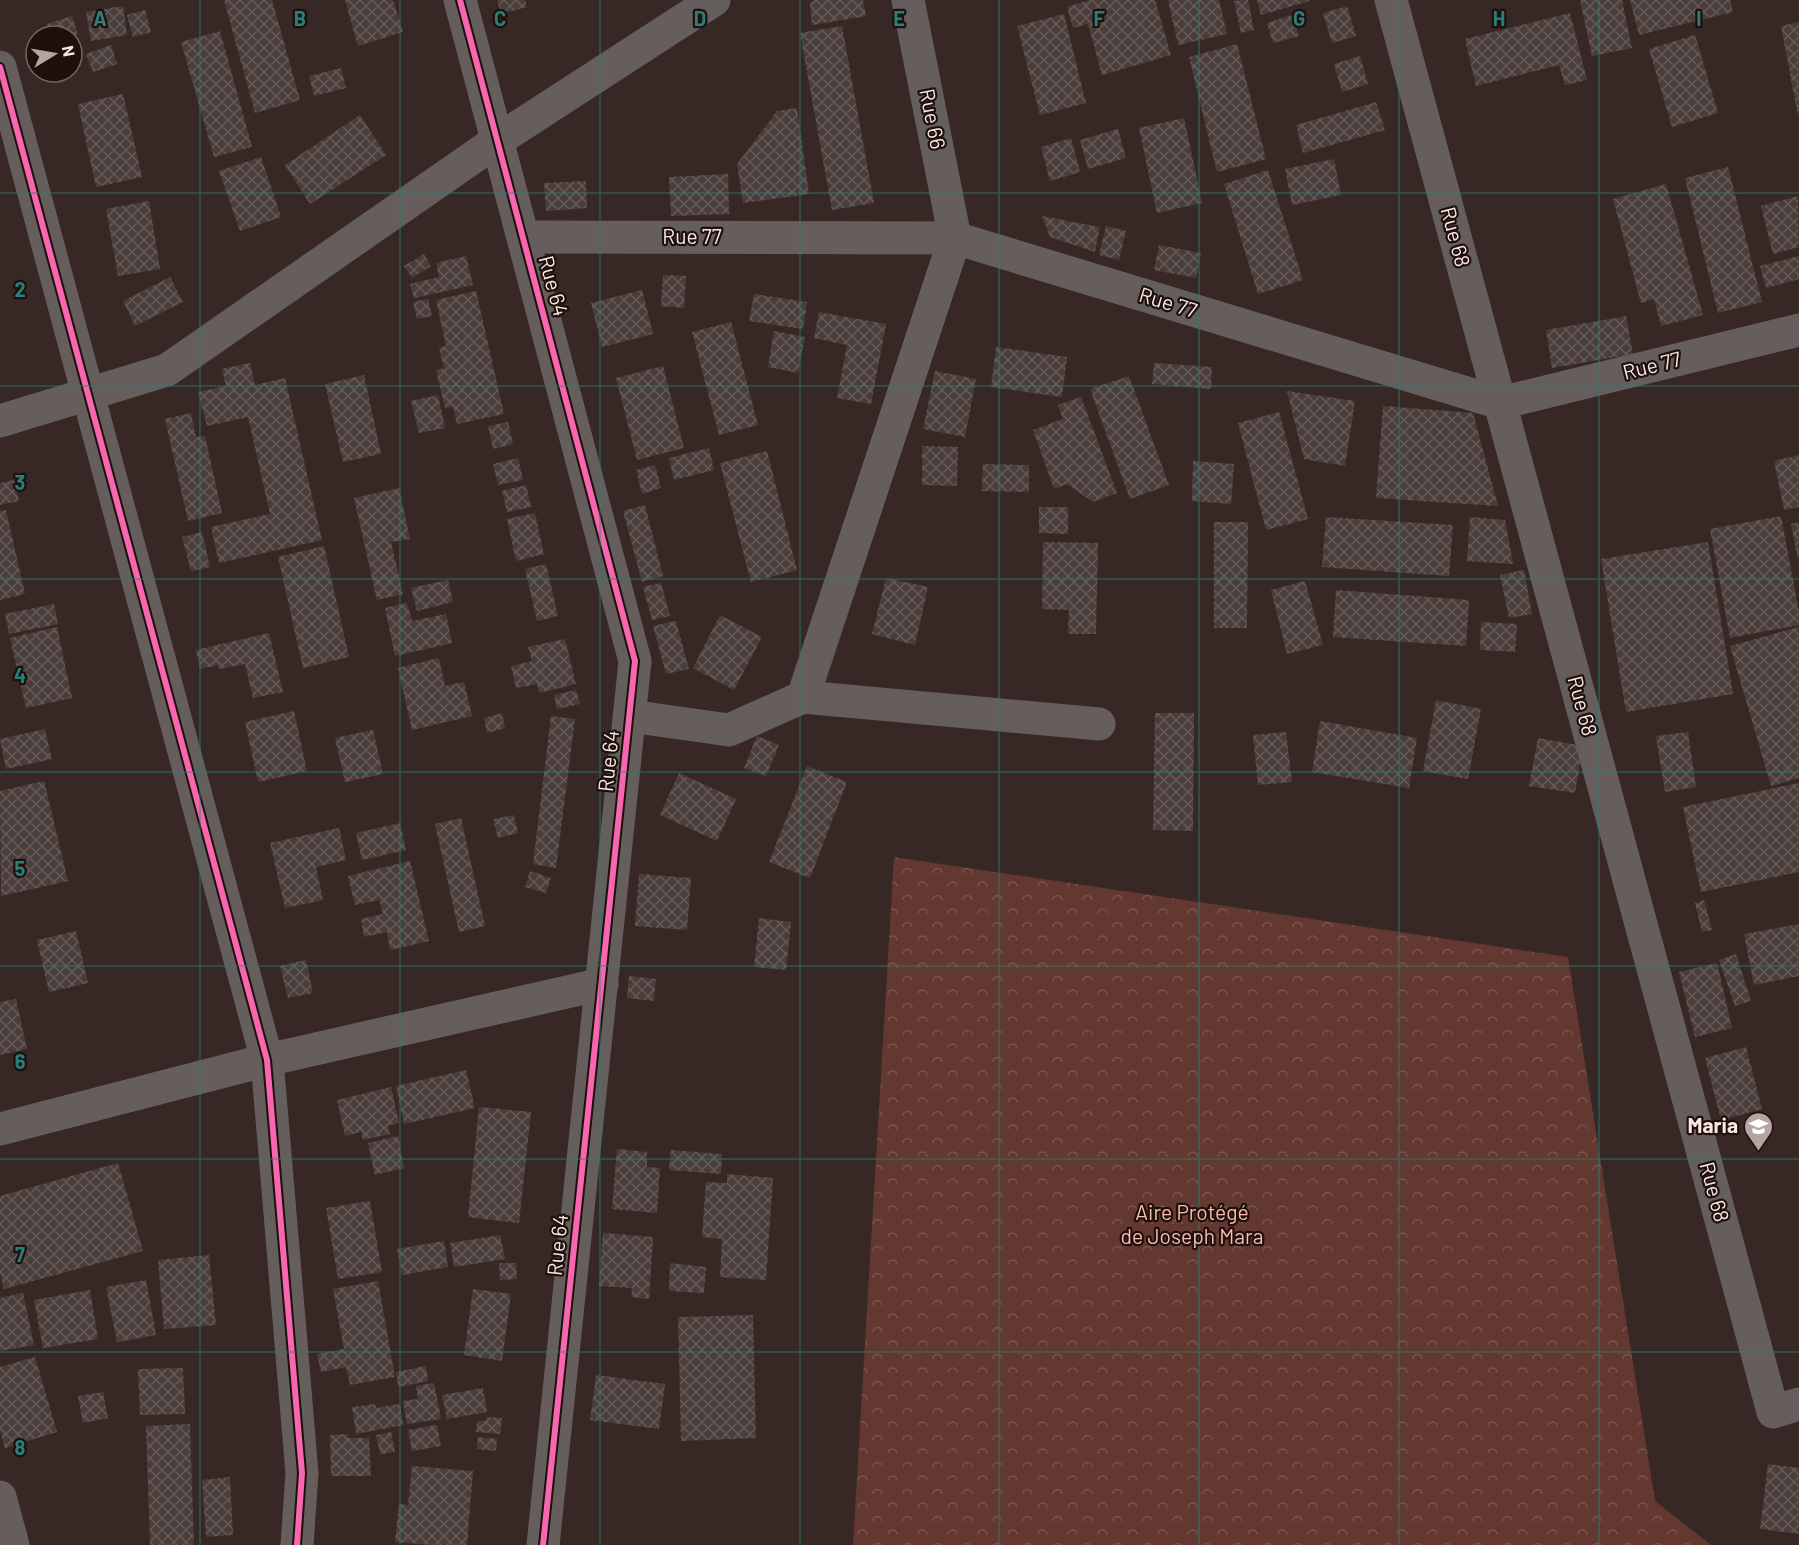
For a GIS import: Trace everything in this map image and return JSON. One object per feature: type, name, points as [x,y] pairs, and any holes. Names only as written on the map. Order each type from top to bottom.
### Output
[{"type":"street","name":"Rue 64","points":[[460,0],[635,661],[543,1545]]},
{"type":"street","points":[[0,421],[167,370],[498,140],[714,0]]},
{"type":"street","name":"Rue 66","points":[[909,0],[955,238]]},
{"type":"street","name":"Rue 68","points":[[1391,0],[1500,403],[1786,1408]]},
{"type":"street","points":[[0,67],[267,1060],[302,1473],[297,1545]]},
{"type":"street","name":"Rue 77","points":[[523,237],[955,238],[1500,403],[1799,330]]},
{"type":"street","points":[[803,697],[955,238]]},
{"type":"street","points":[[630,716],[729,730],[803,697],[1099,724]]},
{"type":"street","points":[[0,1129],[267,1060],[602,984]]},
{"type":"street","points":[[0,1497],[13,1545]]},
{"type":"green space","name":"Aire Protégé de Joseph Mara","points":[[894,857],[1568,957],[1655,1501],[1711,1545],[853,1545]]},
{"type":"building","points":[[224,0],[272,0],[300,100],[255,113]]},
{"type":"building","points":[[345,0],[393,0],[403,32],[358,46]]},
{"type":"building","points":[[497,0],[525,0],[527,7],[501,14]]},
{"type":"building","points":[[815,0],[863,0],[866,16],[812,25],[810,3]]},
{"type":"building","points":[[1090,0],[1155,0],[1171,55],[1102,75],[1088,24],[1073,28],[1067,7]]},
{"type":"building","points":[[1168,0],[1219,0],[1227,34],[1178,45]]},
{"type":"building","points":[[1248,0],[1254,30],[1241,33],[1234,1]]},
{"type":"building","points":[[1257,0],[1309,0],[1309,1],[1261,15]]},
{"type":"building","points":[[1580,0],[1622,0],[1632,48],[1592,56]]},
{"type":"building","points":[[1630,0],[1730,0],[1733,12],[1639,35]]},
{"type":"building","points":[[123,6],[127,35],[91,41],[86,12]]},
{"type":"building","points":[[1347,6],[1356,36],[1332,43],[1323,13]]},
{"type":"building","points":[[145,10],[151,32],[133,37],[127,15]]},
{"type":"building","points":[[1570,13],[1587,80],[1565,85],[1559,65],[1476,86],[1465,39]]},
{"type":"building","points":[[1064,14],[1086,103],[1040,115],[1017,26]]},
{"type":"building","points":[[1292,15],[1299,36],[1273,43],[1267,23]]},
{"type":"building","points":[[72,16],[75,24],[47,24]]},
{"type":"building","points":[[1799,22],[1799,115],[1798,116],[1781,26]]},
{"type":"building","points":[[842,26],[874,203],[832,210],[800,33]]},
{"type":"building","points":[[220,31],[252,147],[214,157],[181,42]]},
{"type":"building","points":[[1695,35],[1718,113],[1672,127],[1649,49]]},
{"type":"building","points":[[1237,44],[1266,159],[1217,172],[1189,57]]},
{"type":"building","points":[[111,45],[117,64],[93,72],[86,54]]},
{"type":"building","points":[[1360,56],[1368,84],[1342,92],[1334,64]]},
{"type":"building","points":[[341,68],[346,88],[314,96],[309,76]]},
{"type":"building","points":[[123,94],[142,177],[96,187],[78,104]]},
{"type":"building","points":[[1376,102],[1385,130],[1303,153],[1296,125]]},
{"type":"building","points":[[797,108],[809,194],[743,203],[737,164],[777,111]]},
{"type":"building","points":[[360,115],[386,155],[310,204],[285,165]]},
{"type":"building","points":[[1184,118],[1202,203],[1157,213],[1139,128]]},
{"type":"building","points":[[1118,129],[1126,158],[1088,169],[1080,140]]},
{"type":"building","points":[[1071,138],[1080,172],[1050,181],[1041,147]]},
{"type":"building","points":[[261,157],[281,217],[240,231],[219,171]]},
{"type":"building","points":[[1334,159],[1341,195],[1292,205],[1285,169]]},
{"type":"building","points":[[1728,167],[1762,302],[1718,313],[1685,178]]},
{"type":"building","points":[[1268,170],[1303,280],[1258,294],[1224,184]]},
{"type":"building","points":[[728,174],[729,214],[671,216],[669,177]]},
{"type":"building","points":[[586,181],[587,208],[546,211],[544,183]]},
{"type":"building","points":[[1666,184],[1703,315],[1661,326],[1654,299],[1641,303],[1613,199]]},
{"type":"building","points":[[1798,196],[1799,247],[1773,254],[1761,206]]},
{"type":"building","points":[[149,201],[160,269],[118,276],[106,209]]},
{"type":"building","points":[[1042,216],[1100,227],[1095,252],[1050,237]]},
{"type":"building","points":[[1106,226],[1126,231],[1119,260],[1099,255]]},
{"type":"building","points":[[1159,245],[1201,253],[1196,278],[1154,270]]},
{"type":"building","points":[[424,254],[431,266],[412,278],[404,266]]},
{"type":"building","points":[[466,256],[473,285],[414,298],[410,284],[439,277],[436,263]]},
{"type":"building","points":[[1799,256],[1799,279],[1766,288],[1760,266]]},
{"type":"building","points":[[663,275],[686,276],[684,308],[661,306]]},
{"type":"building","points":[[170,277],[183,302],[135,326],[123,301]]},
{"type":"building","points":[[642,290],[653,334],[602,347],[591,303]]},
{"type":"building","points":[[476,291],[504,414],[457,424],[453,407],[445,408],[436,370],[444,368],[439,348],[446,346],[436,300]]},
{"type":"building","points":[[754,294],[807,302],[803,329],[749,321]]},
{"type":"building","points":[[428,299],[432,316],[417,319],[413,302]]},
{"type":"building","points":[[819,312],[886,324],[871,404],[837,398],[847,345],[814,338]]},
{"type":"building","points":[[1626,316],[1633,354],[1552,368],[1546,330]]},
{"type":"building","points":[[731,322],[758,425],[719,435],[692,332]]},
{"type":"building","points":[[774,331],[805,337],[798,373],[768,367]]},
{"type":"building","points":[[996,347],[1067,357],[1062,397],[991,387]]},
{"type":"building","points":[[250,363],[255,385],[285,378],[322,540],[219,563],[211,527],[270,514],[248,417],[207,426],[198,392],[226,386],[222,369]]},
{"type":"building","points":[[1154,363],[1212,367],[1211,389],[1152,384]]},
{"type":"building","points":[[663,366],[684,448],[637,460],[616,378]]},
{"type":"building","points":[[935,371],[976,379],[965,437],[923,429]]},
{"type":"building","points":[[364,375],[381,454],[343,462],[325,384]]},
{"type":"building","points":[[1129,376],[1169,485],[1130,499],[1090,389]]},
{"type":"building","points":[[1287,391],[1355,401],[1345,466],[1304,459]]},
{"type":"building","points":[[438,395],[445,428],[419,433],[411,401]]},
{"type":"building","points":[[1081,397],[1117,493],[1093,502],[1067,484],[1054,489],[1033,430],[1063,419],[1058,405]]},
{"type":"building","points":[[1383,406],[1473,413],[1498,506],[1376,498]]},
{"type":"building","points":[[1279,412],[1308,519],[1266,530],[1238,423]]},
{"type":"building","points":[[191,413],[196,437],[205,436],[222,513],[188,521],[165,419]]},
{"type":"building","points":[[508,422],[513,444],[493,449],[488,426]]},
{"type":"building","points":[[922,446],[958,447],[957,486],[922,485]]},
{"type":"building","points":[[709,448],[714,470],[674,480],[669,458]]},
{"type":"building","points":[[767,451],[797,570],[751,582],[720,463]]},
{"type":"building","points":[[1799,455],[1799,507],[1784,510],[1774,461]]},
{"type":"building","points":[[518,458],[523,480],[498,485],[493,464]]},
{"type":"building","points":[[1193,461],[1234,464],[1231,504],[1192,501]]},
{"type":"building","points":[[983,464],[1029,465],[1029,492],[982,491]]},
{"type":"building","points":[[655,465],[661,488],[642,494],[636,470]]},
{"type":"building","points":[[14,480],[19,501],[0,505],[0,483]]},
{"type":"building","points":[[526,485],[531,507],[507,512],[502,491]]},
{"type":"building","points":[[399,488],[410,539],[391,542],[403,594],[377,600],[354,498]]},
{"type":"building","points":[[645,505],[663,576],[642,582],[623,511]]},
{"type":"building","points":[[1039,507],[1068,507],[1068,534],[1039,533]]},
{"type":"building","points":[[6,510],[25,594],[0,600],[0,511]]},
{"type":"building","points":[[535,513],[544,554],[516,561],[507,519]]},
{"type":"building","points":[[1781,516],[1799,612],[1799,625],[1730,638],[1710,529]]},
{"type":"building","points":[[1326,517],[1453,525],[1449,576],[1322,567]]},
{"type":"building","points":[[1470,517],[1505,520],[1513,564],[1467,561]]},
{"type":"building","points":[[1214,522],[1248,522],[1247,628],[1214,628]]},
{"type":"building","points":[[1799,522],[1799,559],[1798,559],[1791,524]]},
{"type":"building","points":[[202,532],[210,567],[191,571],[182,537]]},
{"type":"building","points":[[1043,542],[1098,543],[1096,634],[1068,634],[1069,610],[1042,609]]},
{"type":"building","points":[[1708,542],[1733,694],[1626,712],[1601,559]]},
{"type":"building","points":[[324,546],[349,657],[303,668],[278,557]]},
{"type":"building","points":[[546,564],[558,616],[537,621],[525,569]]},
{"type":"building","points":[[1524,570],[1532,614],[1509,618],[1500,575]]},
{"type":"building","points":[[886,578],[928,587],[915,645],[872,634]]},
{"type":"building","points":[[448,580],[453,602],[417,611],[411,588]]},
{"type":"building","points":[[1305,581],[1323,645],[1287,654],[1271,590]]},
{"type":"building","points":[[661,583],[670,616],[652,620],[643,587]]},
{"type":"building","points":[[1336,590],[1469,600],[1466,646],[1333,637]]},
{"type":"building","points":[[407,603],[412,621],[446,614],[452,643],[395,656],[385,608]]},
{"type":"building","points":[[54,604],[58,624],[9,634],[5,614]]},
{"type":"building","points":[[720,615],[762,637],[734,690],[693,668]]},
{"type":"building","points":[[676,621],[689,669],[666,674],[653,626]]},
{"type":"building","points":[[1481,622],[1517,624],[1515,652],[1480,650]]},
{"type":"building","points":[[57,627],[72,698],[26,708],[10,638]]},
{"type":"building","points":[[1799,627],[1799,778],[1771,786],[1730,646]]},
{"type":"building","points":[[269,633],[283,692],[253,698],[245,664],[219,669],[218,665],[200,669],[196,650]]},
{"type":"building","points":[[565,639],[576,684],[539,693],[537,684],[516,688],[511,666],[532,661],[528,647]]},
{"type":"building","points":[[439,658],[445,686],[464,682],[472,716],[412,730],[398,668]]},
{"type":"building","points":[[576,690],[580,704],[557,709],[554,695]]},
{"type":"building","points":[[1436,700],[1481,709],[1468,779],[1423,771]]},
{"type":"building","points":[[294,711],[307,771],[258,782],[245,722]]},
{"type":"building","points":[[502,713],[505,728],[487,733],[484,718]]},
{"type":"building","points":[[1155,713],[1194,713],[1193,831],[1153,830]]},
{"type":"building","points":[[551,716],[575,719],[556,868],[533,864]]},
{"type":"building","points":[[1320,721],[1417,738],[1409,788],[1312,772]]},
{"type":"building","points":[[45,729],[52,759],[6,769],[0,739]]},
{"type":"building","points":[[373,730],[383,774],[345,782],[335,738]]},
{"type":"building","points":[[1286,732],[1292,782],[1258,785],[1253,735]]},
{"type":"building","points":[[1688,732],[1696,787],[1665,792],[1656,736]]},
{"type":"building","points":[[757,736],[779,745],[766,776],[744,768]]},
{"type":"building","points":[[1538,738],[1583,746],[1575,793],[1529,786]]},
{"type":"building","points":[[807,766],[847,782],[810,878],[769,862]]},
{"type":"building","points":[[679,773],[736,799],[717,841],[660,815]]},
{"type":"building","points":[[44,781],[68,881],[1,896],[0,791]]},
{"type":"building","points":[[1799,783],[1799,872],[1701,892],[1683,807]]},
{"type":"building","points":[[514,815],[518,833],[498,838],[493,819]]},
{"type":"building","points":[[461,818],[485,926],[459,932],[435,824]]},
{"type":"building","points":[[400,823],[406,850],[362,860],[356,833]]},
{"type":"building","points":[[339,828],[346,860],[316,867],[323,900],[285,908],[270,843]]},
{"type":"building","points":[[410,861],[429,941],[390,950],[387,932],[364,937],[361,919],[383,914],[379,900],[355,905],[348,876]]},
{"type":"building","points":[[530,871],[551,878],[546,893],[525,887]]},
{"type":"building","points":[[639,874],[691,878],[687,930],[635,926]]},
{"type":"building","points":[[1704,900],[1712,930],[1702,932],[1695,903]]},
{"type":"building","points":[[759,918],[791,922],[786,970],[754,967]]},
{"type":"building","points":[[1799,924],[1799,976],[1754,985],[1744,934]]},
{"type":"building","points":[[76,931],[88,983],[49,992],[37,940]]},
{"type":"building","points":[[1736,954],[1751,1001],[1735,1006],[1719,960]]},
{"type":"building","points":[[306,960],[313,993],[288,998],[280,966]]},
{"type":"building","points":[[1717,963],[1732,1028],[1695,1037],[1679,972]]},
{"type":"building","points":[[629,976],[656,979],[654,1001],[627,998]]},
{"type":"building","points":[[16,999],[27,1049],[0,1055],[0,1002]]},
{"type":"building","points":[[1746,1047],[1762,1109],[1721,1120],[1705,1058]]},
{"type":"building","points":[[466,1070],[475,1108],[404,1124],[396,1086]]},
{"type":"building","points":[[391,1087],[399,1123],[388,1126],[390,1134],[363,1140],[361,1132],[345,1136],[337,1100]]},
{"type":"building","points":[[479,1107],[531,1112],[519,1223],[468,1217]]},
{"type":"building","points":[[398,1136],[404,1168],[375,1175],[368,1143]]},
{"type":"building","points":[[617,1149],[647,1152],[647,1167],[660,1168],[657,1213],[612,1209]]},
{"type":"building","points":[[671,1150],[722,1154],[721,1174],[669,1170]]},
{"type":"building","points":[[118,1163],[143,1251],[4,1289],[0,1274],[0,1196]]},
{"type":"building","points":[[727,1174],[773,1178],[766,1280],[720,1277],[722,1239],[702,1237],[706,1182],[727,1183]]},
{"type":"building","points":[[370,1201],[382,1272],[338,1279],[326,1208]]},
{"type":"building","points":[[603,1233],[653,1237],[649,1299],[631,1297],[632,1288],[599,1286]]},
{"type":"building","points":[[500,1235],[505,1259],[454,1267],[450,1243]]},
{"type":"building","points":[[444,1241],[448,1267],[402,1275],[397,1249]]},
{"type":"building","points":[[209,1255],[216,1325],[164,1329],[158,1260]]},
{"type":"building","points":[[499,1263],[516,1263],[517,1279],[500,1280]]},
{"type":"building","points":[[670,1263],[706,1267],[704,1293],[669,1291]]},
{"type":"building","points":[[146,1280],[156,1335],[117,1342],[106,1287]]},
{"type":"building","points":[[378,1281],[395,1377],[350,1385],[346,1367],[321,1372],[317,1354],[344,1349],[333,1289]]},
{"type":"building","points":[[473,1289],[511,1294],[502,1361],[464,1355]]},
{"type":"building","points":[[90,1290],[98,1339],[43,1348],[34,1300]]},
{"type":"building","points":[[23,1293],[34,1345],[0,1351],[0,1298]]},
{"type":"building","points":[[753,1315],[756,1438],[681,1441],[678,1317]]},
{"type":"building","points":[[35,1357],[57,1432],[5,1448],[0,1430],[0,1367]]},
{"type":"building","points":[[426,1366],[428,1381],[398,1387],[396,1372]]},
{"type":"building","points":[[183,1368],[185,1414],[140,1415],[138,1369]]},
{"type":"building","points":[[596,1375],[665,1384],[659,1429],[590,1420]]},
{"type":"building","points":[[434,1383],[441,1419],[407,1424],[403,1401],[418,1399],[416,1386]]},
{"type":"building","points":[[483,1388],[487,1412],[447,1419],[442,1395]]},
{"type":"building","points":[[103,1392],[108,1418],[83,1423],[78,1396]]},
{"type":"building","points":[[375,1404],[376,1408],[400,1404],[403,1425],[356,1434],[352,1407]]},
{"type":"building","points":[[487,1417],[502,1418],[500,1434],[476,1432],[477,1421],[486,1421]]},
{"type":"building","points":[[190,1424],[194,1545],[150,1545],[146,1426]]},
{"type":"building","points":[[437,1425],[441,1446],[412,1451],[408,1430]]},
{"type":"building","points":[[391,1432],[395,1452],[380,1454],[376,1435]]},
{"type":"building","points":[[348,1434],[348,1438],[369,1438],[371,1476],[331,1476],[330,1435]]},
{"type":"building","points":[[478,1437],[497,1439],[496,1451],[477,1449]]},
{"type":"building","points":[[1768,1464],[1799,1468],[1799,1534],[1760,1529]]},
{"type":"building","points":[[412,1466],[473,1471],[467,1545],[395,1542],[399,1504],[408,1505]]},
{"type":"building","points":[[230,1477],[233,1535],[206,1537],[202,1480]]},
{"type":"cycle path","points":[[460,0],[635,661],[543,1545]]},
{"type":"cycle path","points":[[0,67],[267,1060],[302,1473],[297,1545]]},
{"type":"place","name":"Maria","points":[[1759,1152]]}]
